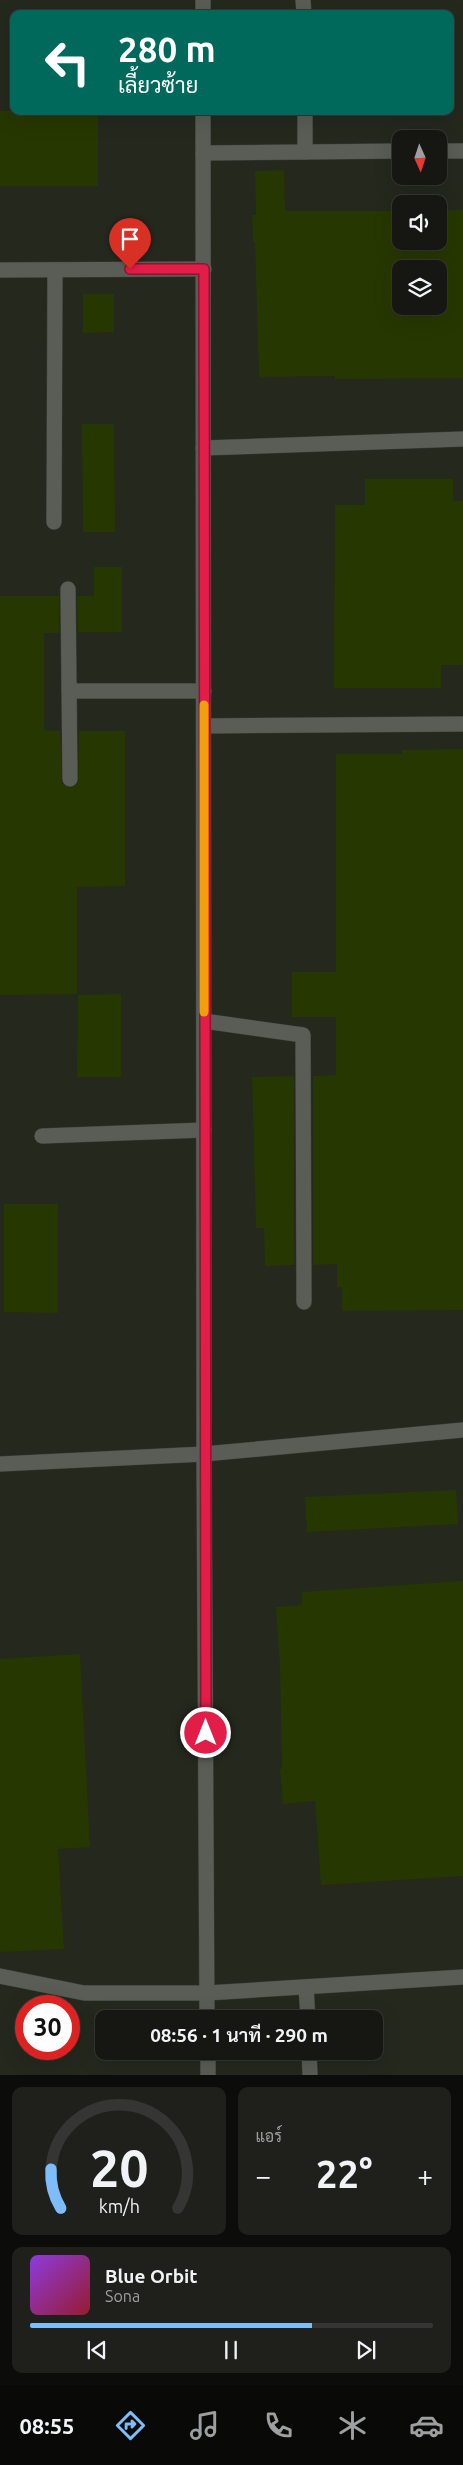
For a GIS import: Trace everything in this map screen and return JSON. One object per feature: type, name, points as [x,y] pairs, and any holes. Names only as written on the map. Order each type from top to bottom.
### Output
[{"type":"street","points":[[203,115],[204,1454],[207,2010]]},
{"type":"street","points":[[305,115],[305,152]]},
{"type":"street","points":[[203,153],[392,151]]},
{"type":"street","points":[[448,151],[463,151]]},
{"type":"street","points":[[0,270],[204,269]]},
{"type":"street","points":[[54,522],[55,270]]},
{"type":"street","points":[[204,448],[463,439]]},
{"type":"street","points":[[68,589],[70,779]]},
{"type":"street","points":[[69,691],[204,691]]},
{"type":"street","points":[[204,726],[463,724]]},
{"type":"street","points":[[204,1021],[303,1035],[304,1302]]},
{"type":"street","points":[[42,1136],[204,1130]]},
{"type":"street","points":[[0,1464],[204,1454],[463,1430]]},
{"type":"street","points":[[0,1976],[84,1993],[207,1993],[463,1977]]},
{"type":"street","points":[[306,1987],[307,2010]]},
{"type":"street","points":[[208,2060],[208,2075]]},
{"type":"street","points":[[309,2060],[310,2075]]},
{"type":"shaded area","points":[[0,0],[463,0],[463,2075],[0,2075]]},
{"type":"building","points":[[0,111],[10,111],[10,115],[98,115],[98,186],[0,186]]},
{"type":"building","points":[[284,170],[285,211],[392,211],[392,250],[447,250],[447,210],[463,210],[463,378],[335,379],[335,376],[259,377],[255,242],[253,242],[252,215],[256,215],[255,171]]},
{"type":"building","points":[[83,294],[114,294],[114,332],[83,333]]},
{"type":"building","points":[[82,424],[114,424],[115,532],[83,532]]},
{"type":"building","points":[[365,479],[453,479],[453,501],[463,501],[463,665],[441,665],[441,688],[334,688],[335,505],[365,505]]},
{"type":"building","points":[[94,567],[122,567],[122,632],[78,632],[77,596],[94,596]]},
{"type":"building","points":[[0,596],[59,596],[59,633],[44,633],[44,730],[60,731],[62,784],[71,788],[78,783],[79,731],[125,731],[125,886],[77,887],[77,994],[0,995]]},
{"type":"building","points":[[463,749],[463,1310],[342,1311],[342,1287],[337,1287],[337,1264],[313,1265],[313,1076],[336,1075],[336,1017],[292,1017],[292,972],[336,972],[336,754],[402,754],[402,750]]},
{"type":"building","points":[[121,994],[121,1077],[77,1077],[78,995]]},
{"type":"building","points":[[294,1076],[294,1265],[265,1266],[264,1228],[256,1228],[252,1077]]},
{"type":"building","points":[[4,1204],[58,1204],[58,1313],[4,1312]]},
{"type":"building","points":[[456,1490],[458,1524],[307,1532],[305,1497]]},
{"type":"building","points":[[463,1581],[463,1876],[321,1885],[315,1801],[283,1804],[280,1769],[282,1769],[280,1667],[276,1607],[302,1605],[302,1592]]},
{"type":"building","points":[[80,1654],[90,1847],[58,1849],[64,1949],[0,1952],[0,1659]]},
{"type":"slow traffic","points":[[204,705],[204,1012]]},
{"type":"route","points":[[130,269],[204,269],[204,1454],[206,1733]]}]
